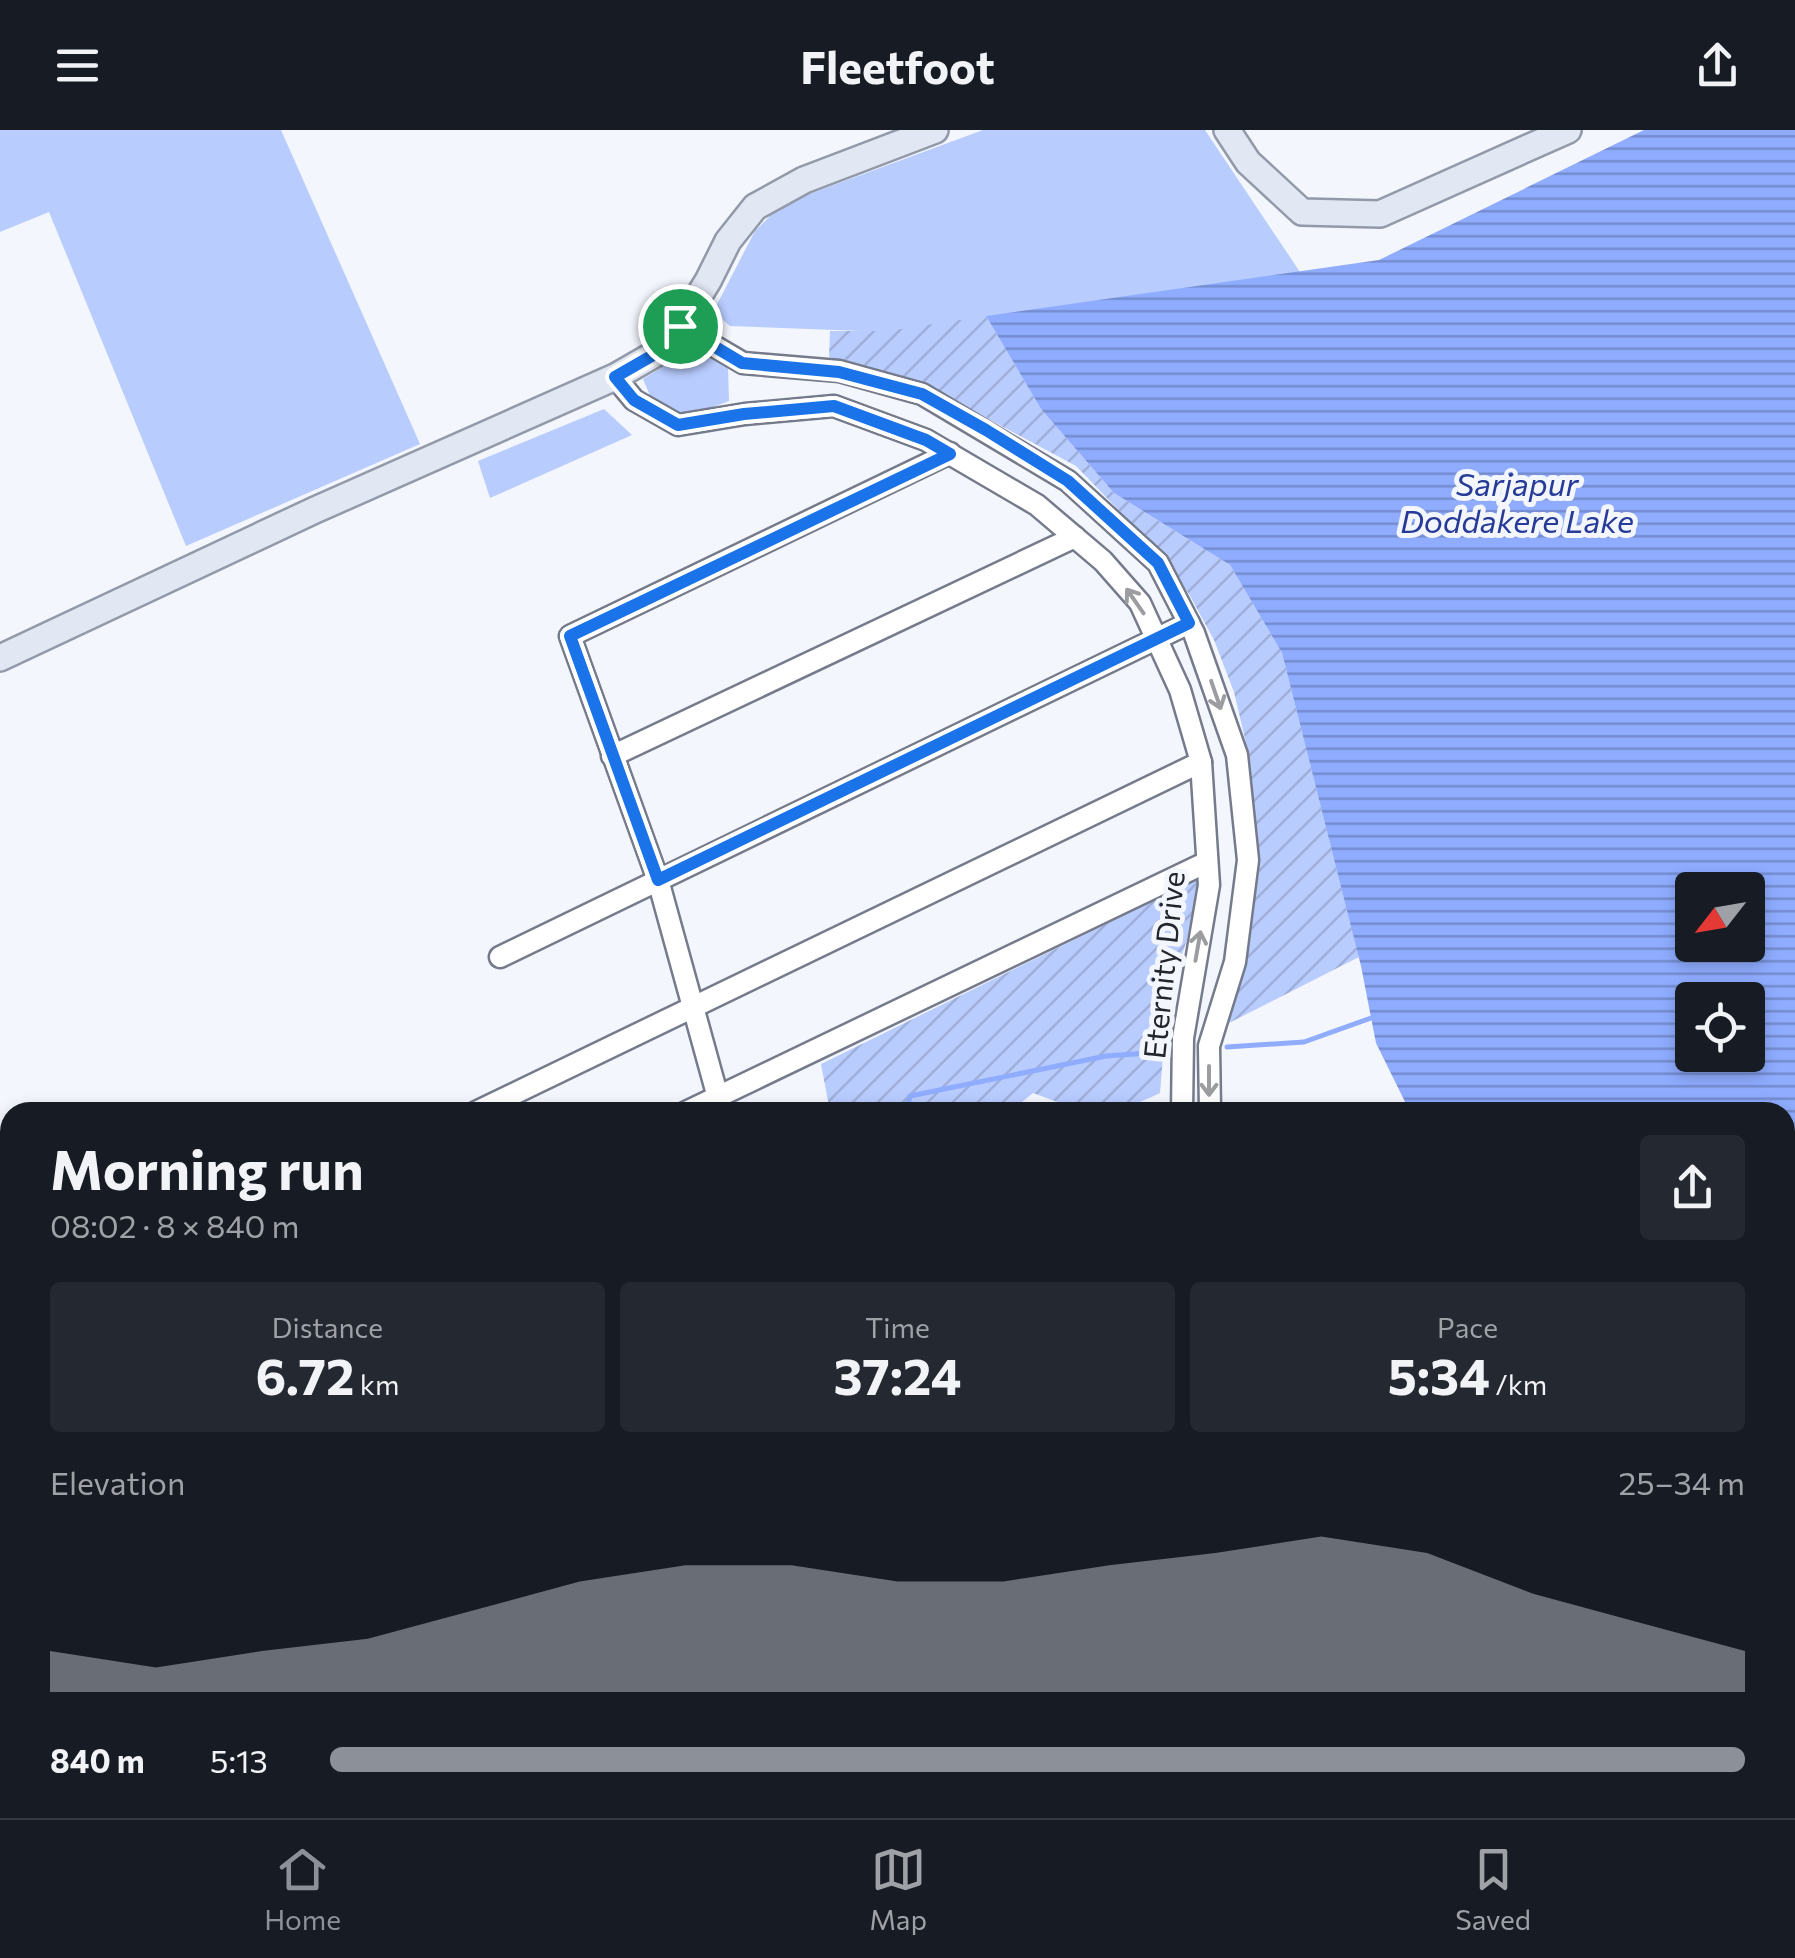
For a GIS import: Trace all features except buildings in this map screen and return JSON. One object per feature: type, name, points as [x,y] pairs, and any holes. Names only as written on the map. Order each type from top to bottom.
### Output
[{"type":"main road","points":[[0,658],[315,510],[615,377],[655,354],[680,326],[728,240],[755,207],[804,180],[935,130]]},
{"type":"main road","points":[[1227,130],[1248,162],[1302,212],[1380,214],[1568,130]]},
{"type":"street","name":"Eternity Drive","points":[[680,326],[742,363],[839,372],[922,394],[1068,481],[1158,563],[1189,623],[1236,755],[1248,860],[1235,962],[1209,1046],[1210,1102]]},
{"type":"street","name":"Eternity Drive","points":[[615,377],[634,400],[678,425],[834,406],[926,440],[1037,504],[1103,561],[1140,604],[1180,690],[1201,762],[1209,884],[1183,1038],[1182,1102]]},
{"type":"street","points":[[719,1102],[658,880],[570,636],[950,454]]},
{"type":"street","points":[[612,756],[1075,537]]},
{"type":"street","points":[[500,957],[1189,623]]},
{"type":"street","points":[[497,1102],[1201,762]]},
{"type":"street","points":[[726,1102],[1207,862]]},
{"type":"shaded area","points":[[0,130],[281,130],[420,444],[186,546],[49,212],[0,232]]},
{"type":"shaded area","points":[[983,130],[1205,130],[1300,272],[888,332],[730,326],[713,312],[755,231],[782,204]]},
{"type":"shaded area","points":[[986,316],[1041,409],[1114,493],[1230,565],[1282,653],[1359,957],[1223,1026],[1256,839],[1254,807],[1247,747],[1234,692],[1214,640],[1189,594],[1135,527],[1076,466],[938,392],[829,357],[830,331],[888,331]]},
{"type":"shaded area","points":[[699,345],[728,366],[729,401],[684,418],[651,398],[643,379]]},
{"type":"shaded area","points":[[604,409],[632,435],[490,498],[478,461]]},
{"type":"shaded area","points":[[1198,879],[1187,940],[1168,994],[1160,1093],[1138,1102],[1060,1102],[1033,1093],[1022,1102],[828,1102],[821,1064]]},
{"type":"water","name":"Sarjapur Doddakere Lake","points":[[1644,130],[1795,130],[1795,1102],[1405,1102],[1376,1043],[1361,966],[1282,653],[1230,565],[1114,493],[1041,409],[986,316],[1379,260]]},
{"type":"waterway","points":[[1227,1047],[1304,1042],[1374,1017]]},
{"type":"waterway","points":[[908,1102],[910,1096],[1106,1056],[1163,1052]]},
{"type":"route","points":[[680,326],[742,363],[839,372],[922,394],[986,430],[1068,481],[1158,563],[1189,623],[658,880],[570,636],[950,454],[926,440],[834,406],[678,425],[634,400],[615,377],[655,354],[680,326]]}]
